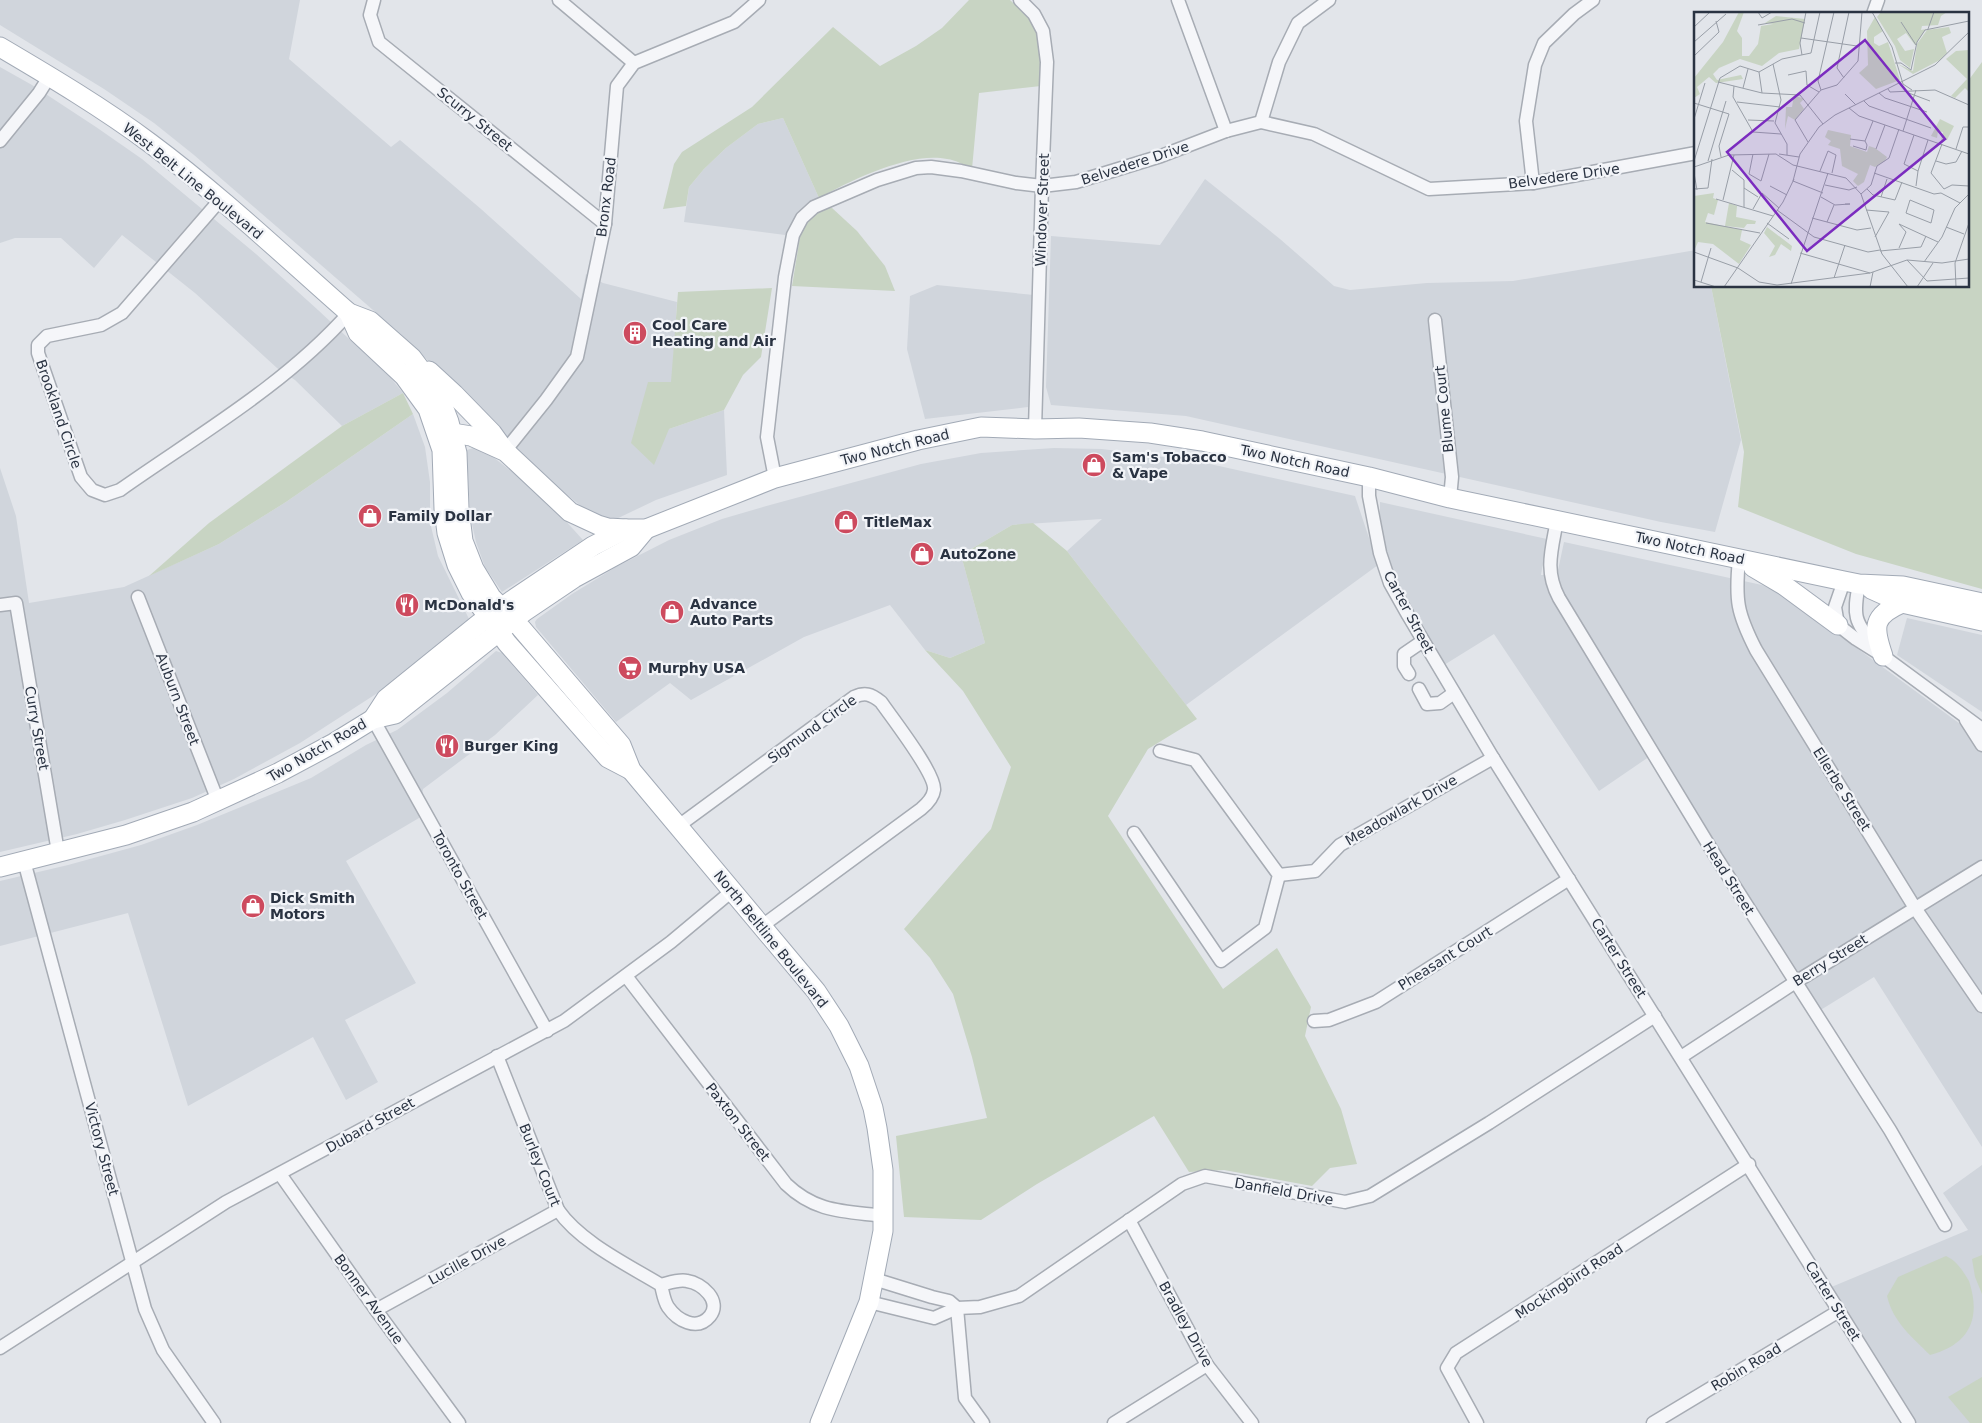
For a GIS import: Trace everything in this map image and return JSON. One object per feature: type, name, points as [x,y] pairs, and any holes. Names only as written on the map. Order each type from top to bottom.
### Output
[{"type":"main road","name":"West Belt Line Boulevard","points":[[0,47],[151,144],[220,200],[350,313],[370,322],[412,358],[428,378],[441,401],[444,432],[442,457],[444,509],[450,543],[464,582],[501,620],[608,758],[631,770]]},
{"type":"main road","name":"West Belt Line Boulevard","points":[[350,313],[358,333],[404,376],[444,432]]},
{"type":"main road","points":[[412,358],[448,387],[492,433],[505,451],[570,512],[593,546]]},
{"type":"main road","name":"Two Notch Road","points":[[0,867],[140,830],[218,801],[295,764],[373,719],[396,714],[501,620],[593,546],[626,529],[646,529],[775,478],[918,440],[981,427],[1078,428],[1150,432],[1202,441],[1369,477],[1450,498],[1852,583],[1903,586],[1982,603]]},
{"type":"main road","points":[[444,432],[471,436],[505,451]]},
{"type":"main road","points":[[570,512],[598,526],[626,529]]},
{"type":"main road","name":"Two Notch Road","points":[[501,620],[632,547],[646,529]]},
{"type":"main road","points":[[1739,559],[1786,586],[1838,625]]},
{"type":"main road","name":"Two Notch Road","points":[[1852,583],[1902,603],[1982,621]]},
{"type":"main road","points":[[1883,656],[1876,633],[1877,623],[1886,610],[1902,603]]},
{"type":"main road","name":"North Beltline Boulevard","points":[[631,770],[820,997],[840,1026],[858,1066],[873,1108],[883,1170],[884,1216],[880,1248],[869,1302],[820,1423]]},
{"type":"street","name":"Scurry Street","points":[[374,0],[370,15],[379,42],[605,224]]},
{"type":"street","points":[[559,0],[634,63],[734,22],[759,0]]},
{"type":"street","name":"Windover Street","points":[[1020,0],[1034,14],[1043,31],[1047,62],[1035,429]]},
{"type":"street","points":[[1178,0],[1226,131]]},
{"type":"street","points":[[1261,122],[1279,62],[1298,23],[1329,0]]},
{"type":"street","points":[[1533,183],[1526,121],[1535,65],[1544,42],[1574,14],[1593,0]]},
{"type":"street","points":[[1874,12],[1878,0]]},
{"type":"street","name":"Bronx Road","points":[[505,451],[577,358],[605,224],[617,86],[634,63]]},
{"type":"street","points":[[0,141],[39,93],[49,77]]},
{"type":"street","name":"Belvedere Drive","points":[[775,478],[767,437],[785,277],[793,236],[802,218],[814,207],[877,180],[916,168],[939,168],[1016,184],[1042,186],[1076,182],[1162,156],[1226,131],[1261,122],[1314,134],[1429,189],[1533,183],[1694,153]]},
{"type":"street","name":"Brookland Circle","points":[[220,200],[122,314],[101,325],[47,336],[38,346],[38,353],[81,477],[92,490],[105,495],[120,490],[280,377],[316,348],[350,313]]},
{"type":"street","name":"Blume Court","points":[[1435,320],[1452,477],[1450,498]]},
{"type":"street","name":"Carter Street","points":[[1369,477],[1369,496],[1380,553],[1390,583],[1423,641],[1493,758],[1749,1164],[1909,1423]]},
{"type":"street","name":"Head Street","points":[[1557,520],[1549,564],[1552,585],[1716,857],[1890,1130],[1945,1225]]},
{"type":"street","name":"Ellerbe Street","points":[[1739,559],[1736,600],[1749,638],[1915,908],[1982,1006]]},
{"type":"street","points":[[1852,583],[1834,607],[1838,625],[1982,729]]},
{"type":"street","points":[[1852,583],[1857,622],[1883,656]]},
{"type":"street","name":"Auburn Street","points":[[138,597],[218,801]]},
{"type":"street","name":"Curry Street","points":[[0,605],[16,603],[58,852]]},
{"type":"street","points":[[1409,674],[1404,666],[1404,654],[1423,641]]},
{"type":"street","points":[[1419,689],[1427,704],[1440,703],[1454,693]]},
{"type":"street","name":"Sigmund Circle","points":[[677,827],[854,698],[862,694],[868,694],[881,702],[930,774],[933,781],[932,796],[921,809],[762,926]]},
{"type":"street","points":[[1962,714],[1982,745]]},
{"type":"street","name":"Toronto Street","points":[[373,719],[547,1031]]},
{"type":"street","points":[[1134,833],[1221,961],[1265,928],[1279,875],[1195,760],[1160,752]]},
{"type":"street","name":"Meadowlark Drive","points":[[1279,875],[1315,871],[1340,845],[1493,758]]},
{"type":"street","name":"Victory Street","points":[[24,861],[145,1309],[163,1350],[214,1423]]},
{"type":"street","name":"Berry Street","points":[[1681,1057],[1794,982],[1982,867]]},
{"type":"street","name":"Pheasant Court","points":[[1314,1021],[1330,1020],[1376,1002],[1569,879]]},
{"type":"street","name":"Dubard Street","points":[[0,1348],[214,1209],[497,1056],[547,1031],[626,976],[692,925],[732,891]]},
{"type":"street","name":"Paxton Street","points":[[626,976],[786,1184],[797,1195],[812,1204],[829,1209],[884,1216]]},
{"type":"street","name":"Danfield Drive","points":[[869,1302],[934,1318],[957,1308],[980,1307],[1019,1296],[1182,1184],[1204,1176],[1345,1202],[1370,1196],[1489,1123],[1655,1016]]},
{"type":"street","name":"Burley Court","points":[[497,1056],[558,1210],[571,1226],[588,1240],[661,1285]]},
{"type":"street","name":"Mockingbird Road","points":[[1477,1423],[1447,1368],[1456,1353],[1749,1164]]},
{"type":"street","name":"Bonner Avenue","points":[[280,1174],[376,1310],[460,1423]]},
{"type":"street","name":"Lucille Drive","points":[[376,1310],[558,1210]]},
{"type":"street","name":"Bradley Drive","points":[[1129,1220],[1207,1365],[1252,1423]]},
{"type":"street","points":[[874,1279],[949,1301],[957,1308],[965,1398],[983,1423]]},
{"type":"street","name":"Robin Road","points":[[1653,1423],[1839,1311]]},
{"type":"street","points":[[1114,1423],[1207,1365]]},
{"type":"shaded area","points":[[0,0],[300,0],[289,59],[391,147],[400,140],[481,209],[581,299],[586,274],[603,283],[677,302],[669,429],[724,410],[727,475],[656,500],[612,521],[597,519],[550,481],[403,336],[194,155],[154,123],[104,89],[0,25]]},
{"type":"shaded area","points":[[0,67],[32,85],[142,159],[256,254],[390,377],[403,393],[342,426],[295,380],[277,368],[195,293],[122,235],[94,268],[61,238],[15,238],[0,243]]},
{"type":"shaded area","points":[[783,118],[819,198],[807,205],[794,220],[785,235],[684,222],[689,187],[704,169],[726,148],[758,124]]},
{"type":"shaded area","points":[[1205,179],[1280,239],[1334,286],[1350,290],[1427,283],[1513,281],[1694,250],[1694,288],[1711,288],[1741,440],[1715,532],[1661,522],[1186,416],[1051,405],[1046,387],[1051,236],[1160,245]]},
{"type":"shaded area","points":[[937,285],[1034,295],[1028,407],[925,419],[907,349],[910,296]]},
{"type":"shaded area","points":[[413,414],[425,447],[430,482],[430,522],[438,556],[469,619],[393,683],[300,743],[234,779],[192,798],[125,820],[77,834],[0,852],[0,468],[16,516],[29,603],[124,587],[219,544],[286,502]]},
{"type":"shaded area","points":[[479,446],[543,496],[583,540],[502,592],[485,567],[476,542],[470,515],[467,450]]},
{"type":"shaded area","points":[[1054,448],[1102,449],[1201,462],[1355,496],[1378,565],[1186,705],[1067,551],[1102,519],[1012,525],[961,555],[985,643],[950,658],[925,650],[890,605],[804,637],[691,700],[670,683],[616,722],[536,627],[535,622],[537,619],[572,594],[616,567],[669,540],[722,519],[921,464],[981,453]]},
{"type":"shaded area","points":[[1380,502],[1547,539],[1541,575],[1557,575],[1564,542],[1762,585],[1779,593],[1809,613],[1982,740],[1982,1147],[1874,977],[1819,1011],[1659,750],[1599,791],[1494,634],[1444,665],[1396,582],[1383,539]]},
{"type":"shaded area","points":[[1907,618],[1982,635],[1982,712],[1897,655]]},
{"type":"shaded area","points":[[496,651],[502,653],[538,695],[495,735],[423,789],[419,818],[346,861],[416,983],[345,1020],[378,1082],[346,1100],[313,1037],[188,1106],[128,913],[0,946],[0,881],[141,845],[197,825],[311,778],[366,745],[397,730],[447,693]]},
{"type":"shaded area","points":[[1982,1165],[1982,1423],[1914,1423],[1829,1288],[1968,1230],[1943,1193]]},
{"type":"green space","points":[[969,0],[1010,0],[1029,16],[1035,26],[1038,34],[1041,60],[1041,86],[979,93],[972,169],[950,160],[916,159],[881,169],[847,183],[819,198],[783,118],[758,124],[726,148],[704,169],[689,187],[686,206],[663,209],[674,164],[682,152],[752,107],[833,27],[880,66],[916,46],[942,28]]},
{"type":"green space","points":[[1982,62],[1982,589],[1856,554],[1738,507],[1744,452],[1711,288],[1970,288],[1970,78]]},
{"type":"green space","points":[[820,208],[832,208],[857,231],[885,266],[895,291],[792,286],[801,231]]},
{"type":"green space","points":[[772,288],[761,357],[743,375],[724,410],[669,429],[654,465],[631,443],[648,382],[671,382],[678,292]]},
{"type":"green space","points":[[403,393],[413,414],[286,502],[219,544],[149,576],[209,523],[342,426]]},
{"type":"green space","points":[[1033,523],[1067,551],[1197,719],[1148,749],[1108,816],[1223,989],[1277,948],[1311,1007],[1305,1036],[1341,1109],[1357,1164],[1330,1168],[1312,1186],[1224,1170],[1189,1172],[1154,1116],[1037,1184],[981,1220],[904,1217],[896,1136],[987,1118],[972,1057],[953,994],[930,958],[904,929],[991,829],[1011,767],[963,691],[925,650],[950,658],[985,643],[961,555],[1012,525]]},
{"type":"green space","points":[[1982,1255],[1982,1294],[1975,1277],[1972,1259]]},
{"type":"green space","points":[[1946,1256],[1957,1263],[1969,1281],[1974,1308],[1969,1329],[1962,1337],[1954,1345],[1930,1355],[1898,1321],[1887,1296],[1898,1277]]},
{"type":"green space","points":[[1982,1377],[1982,1423],[1970,1423],[1948,1397]]},
{"type":"place","name":"Cool Care Heating and Air","points":[[635,333]]},
{"type":"place","name":"Sam's Tobacco & Vape","points":[[1094,465]]},
{"type":"place","name":"Family Dollar","points":[[370,516]]},
{"type":"place","name":"TitleMax","points":[[846,522]]},
{"type":"place","name":"AutoZone","points":[[922,554]]},
{"type":"place","name":"McDonald's","points":[[407,605]]},
{"type":"place","name":"Advance Auto Parts","points":[[672,612]]},
{"type":"place","name":"Murphy USA","points":[[630,668]]},
{"type":"place","name":"Burger King","points":[[447,746]]},
{"type":"place","name":"Dick Smith Motors","points":[[253,906]]}]
